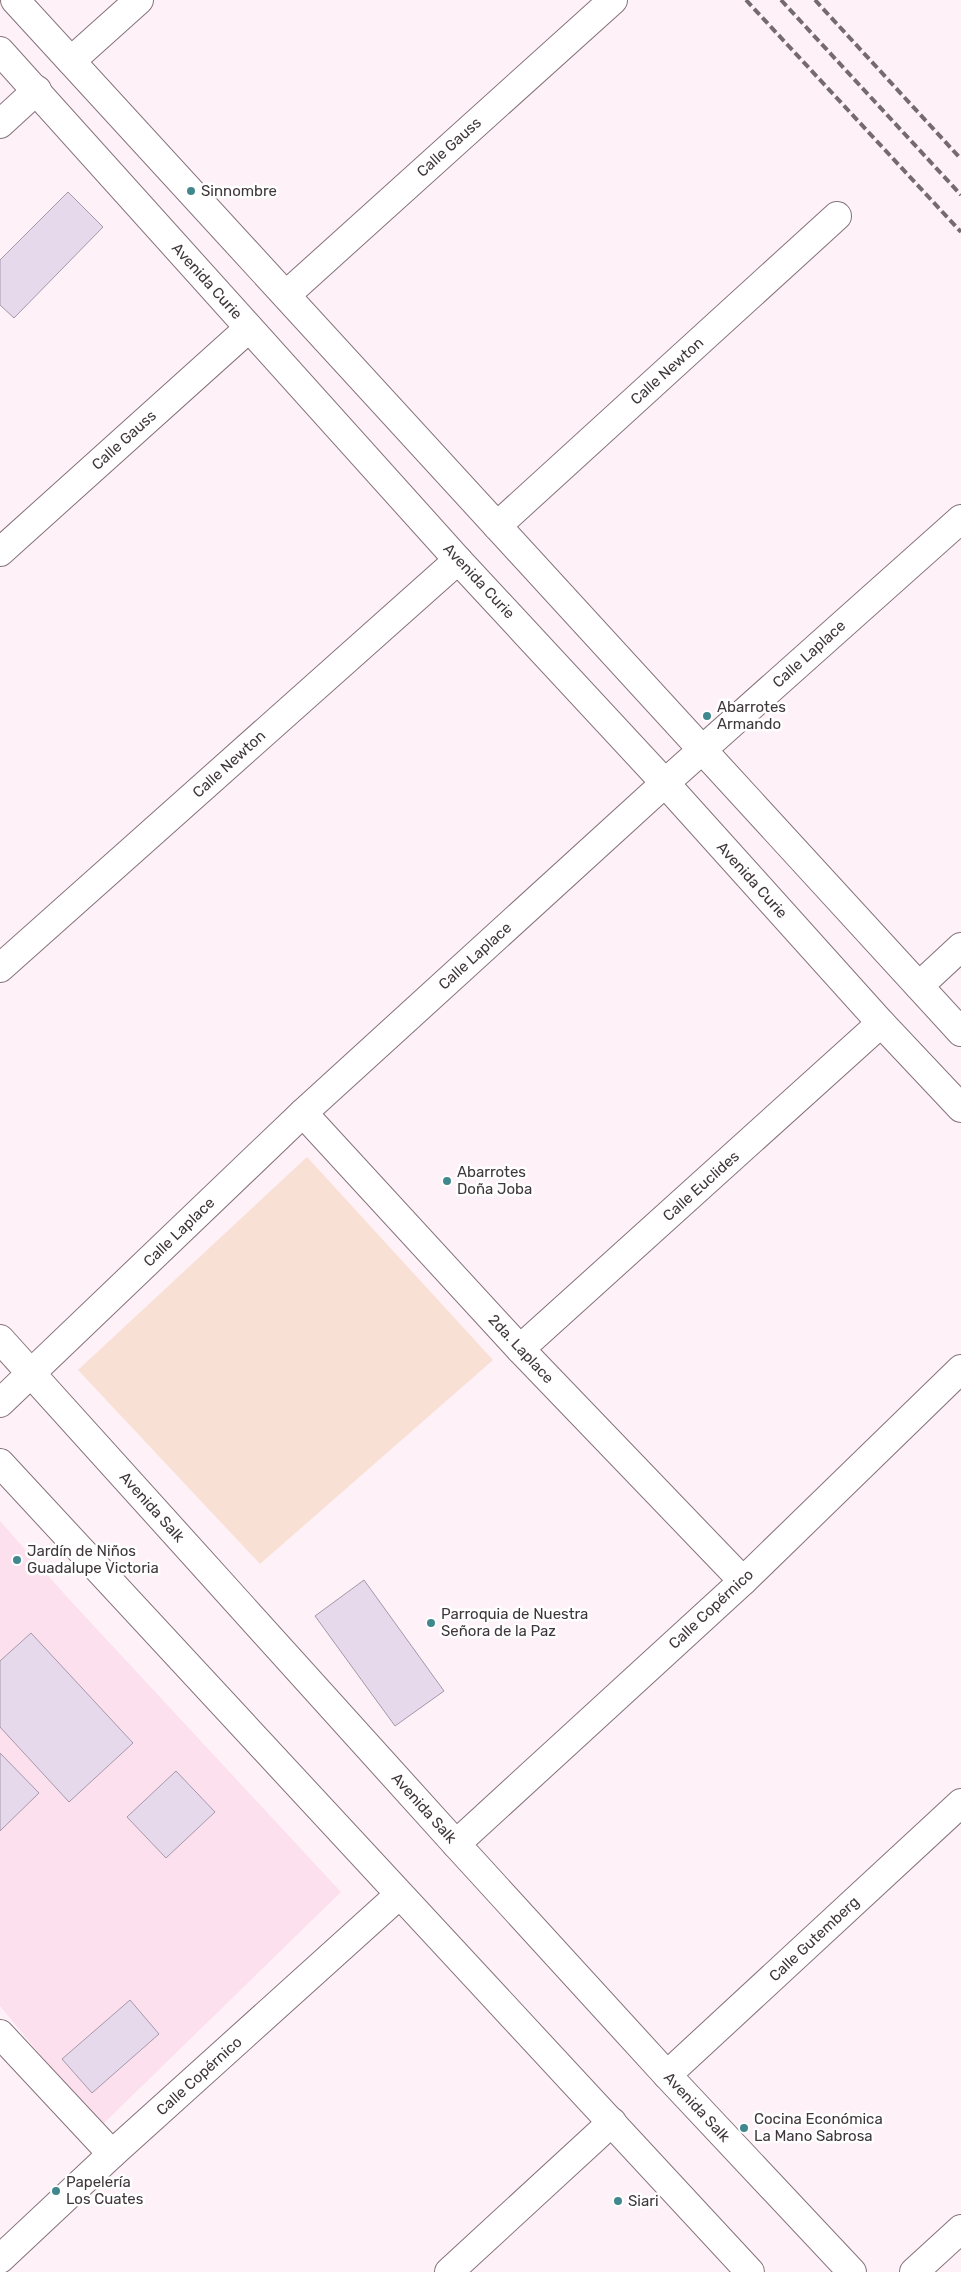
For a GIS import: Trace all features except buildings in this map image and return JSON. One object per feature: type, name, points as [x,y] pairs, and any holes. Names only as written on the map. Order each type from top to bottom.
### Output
[{"type":"street","points":[[15,0],[961,1032]]},
{"type":"street","points":[[71,61],[139,0]]},
{"type":"street","name":"Calle Gauss","points":[[286,295],[613,0]]},
{"type":"street","name":"Avenida Curie","points":[[0,51],[458,560],[665,783],[881,1023],[961,1108]]},
{"type":"street","points":[[0,124],[37,90]]},
{"type":"street","name":"Calle Newton","points":[[497,526],[837,216]]},
{"type":"street","name":"Calle Gauss","points":[[0,552],[249,328]]},
{"type":"street","name":"Calle Laplace","points":[[0,1403],[303,1113],[665,783],[961,519]]},
{"type":"street","name":"Calle Newton","points":[[0,968],[458,560]]},
{"type":"street","points":[[919,986],[961,947]]},
{"type":"street","name":"Calle Euclides","points":[[520,1349],[881,1023]]},
{"type":"street","name":"2da. Laplace","points":[[303,1113],[520,1349],[743,1581]]},
{"type":"street","name":"Avenida Salk","points":[[0,1339],[456,1844],[667,2075],[852,2272]]},
{"type":"street","name":"Calle Copérnico","points":[[456,1844],[743,1581],[961,1369]]},
{"type":"street","points":[[0,1463],[750,2272]]},
{"type":"street","name":"Calle Gutemberg","points":[[667,2075],[961,1803]]},
{"type":"street","name":"Calle Copérnico","points":[[0,2259],[112,2154],[399,1895]]},
{"type":"street","points":[[0,2034],[112,2154]]},
{"type":"street","points":[[449,2272],[612,2122]]},
{"type":"street","points":[[914,2272],[961,2229]]},
{"type":"shaded area","points":[[307,1157],[493,1360],[260,1564],[78,1370]]},
{"type":"shaded area","points":[[0,1521],[68,1598],[341,1892],[100,2127],[0,2006]]},
{"type":"railway","points":[[746,0],[961,232]]},
{"type":"railway","points":[[781,0],[961,195]]},
{"type":"railway","points":[[815,0],[961,159]]},
{"type":"place","name":"Sinnombre","points":[[191,191]]},
{"type":"place","name":"Abarrotes Armando","points":[[707,716]]},
{"type":"place","name":"Abarrotes Doña Joba","points":[[447,1181]]},
{"type":"place","name":"Jardín de Niños Guadalupe Victoria","points":[[17,1560]]},
{"type":"place","name":"Parroquia de Nuestra Señora de la Paz","points":[[431,1623]]},
{"type":"place","name":"Cocina Económica La Mano Sabrosa","points":[[744,2128]]},
{"type":"place","name":"Papelería Los Cuates","points":[[56,2191]]},
{"type":"place","name":"Siari","points":[[618,2201]]}]
